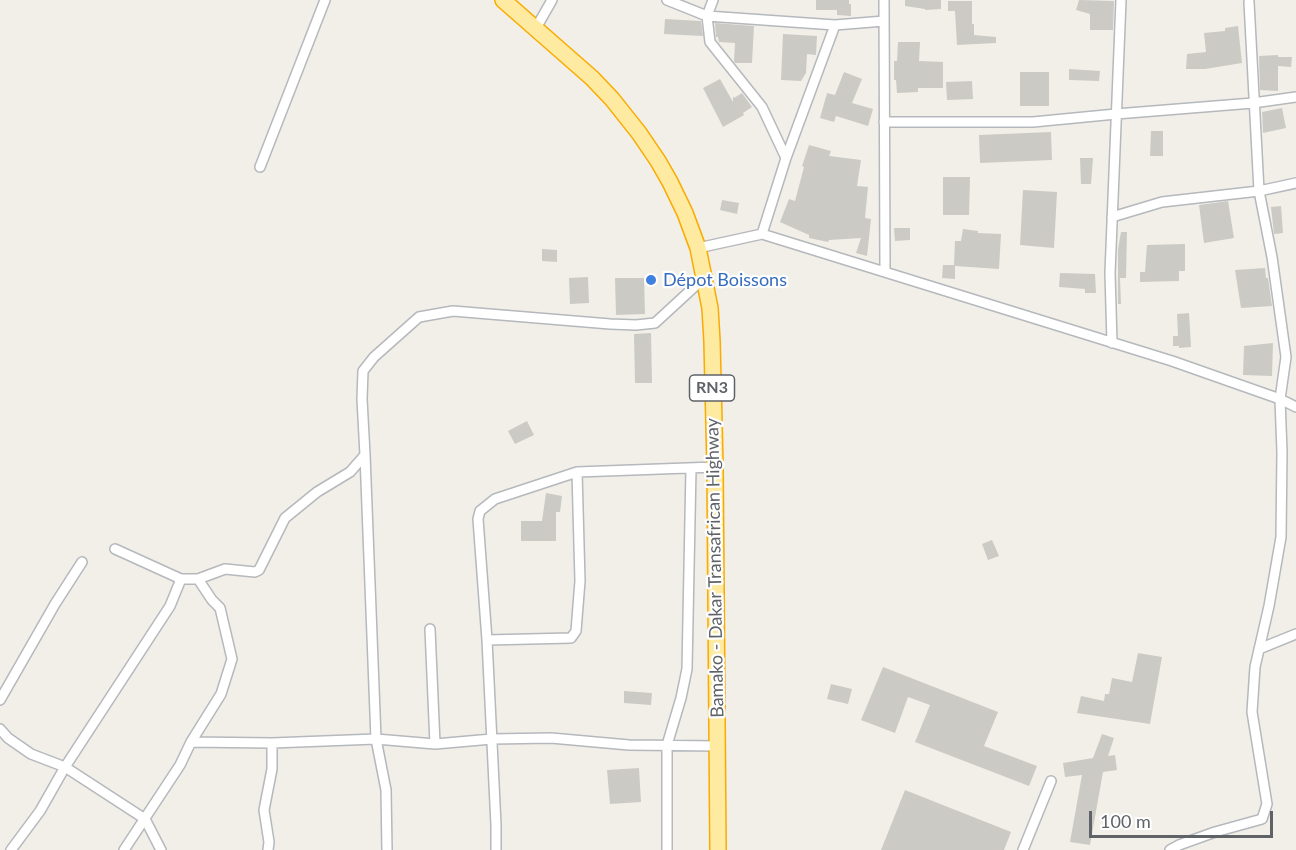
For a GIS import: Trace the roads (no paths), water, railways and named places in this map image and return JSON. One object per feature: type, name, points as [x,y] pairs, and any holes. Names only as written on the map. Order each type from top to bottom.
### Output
[{"type":"highway","name":"Bamako - Dakar Transafrican Highway","points":[[503,0],[592,78],[639,133],[670,182],[698,248],[710,308],[712,341],[718,850]]},
{"type":"street","points":[[260,167],[325,0]]},
{"type":"street","points":[[536,28],[552,0]]},
{"type":"street","points":[[667,0],[707,16],[835,25],[884,21]]},
{"type":"street","points":[[713,0],[707,16],[710,42],[762,107],[786,158]]},
{"type":"street","points":[[884,0],[885,272]]},
{"type":"street","points":[[1112,343],[1110,273],[1121,0]]},
{"type":"street","points":[[1170,850],[1215,832],[1262,819],[1267,804],[1252,711],[1255,667],[1281,537],[1280,399],[1286,357],[1272,257],[1258,191],[1249,2]]},
{"type":"street","points":[[762,234],[786,158],[835,25]]},
{"type":"street","points":[[884,122],[1033,122],[1253,103],[1296,97]]},
{"type":"street","points":[[1112,217],[1162,202],[1258,191],[1296,183]]},
{"type":"street","points":[[698,248],[762,234],[1172,361],[1280,399],[1296,407]]},
{"type":"street","points":[[387,850],[386,790],[376,740],[362,399],[363,371],[374,357],[419,317],[453,311],[610,324],[655,323],[705,277]]},
{"type":"street","points":[[115,549],[181,579],[198,579],[225,569],[255,572],[259,570],[285,518],[317,492],[350,472],[365,455]]},
{"type":"street","points":[[496,850],[488,640],[478,519],[480,511],[495,498],[577,472],[715,467]]},
{"type":"street","points":[[667,850],[667,745],[687,669],[691,468]]},
{"type":"street","points":[[488,640],[571,638],[576,631],[580,581],[577,472]]},
{"type":"street","points":[[0,700],[82,562]]},
{"type":"street","points":[[11,850],[40,811],[65,767],[170,606],[181,579]]},
{"type":"street","points":[[124,850],[180,765],[191,742],[221,694],[232,659],[220,608],[198,579]]},
{"type":"street","points":[[430,629],[435,744]]},
{"type":"street","points":[[1259,649],[1296,634]]},
{"type":"street","points":[[0,729],[8,738],[32,754],[65,767],[145,819],[161,850]]},
{"type":"street","points":[[191,742],[272,743],[376,740],[435,744],[492,739],[551,738],[629,745],[717,746]]},
{"type":"street","points":[[268,850],[264,810],[272,769],[272,743]]},
{"type":"street","points":[[1023,850],[1050,781]]},
{"type":"place","name":"Dépot Boissons","points":[[651,280]]}]
